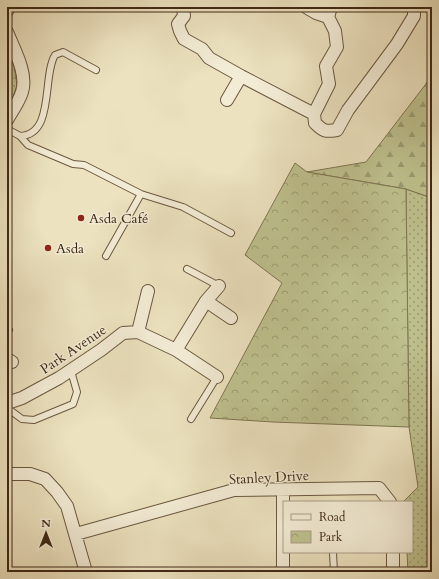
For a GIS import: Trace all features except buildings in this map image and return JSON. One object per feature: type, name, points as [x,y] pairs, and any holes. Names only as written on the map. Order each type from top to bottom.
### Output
[{"type":"street","points":[[7,11],[9,7]]},
{"type":"street","points":[[183,7],[184,16],[178,24],[184,40],[202,49],[209,58],[314,114]]},
{"type":"street","points":[[306,7],[316,13],[329,12],[335,31],[337,46],[326,66],[329,84],[314,114],[315,123],[322,130],[330,131],[337,130],[348,110],[397,44],[414,16],[414,7]]},
{"type":"street","points":[[7,32],[23,73],[24,86],[20,97],[7,120]]},
{"type":"street","points":[[227,100],[241,76]]},
{"type":"street","points":[[176,350],[206,301],[219,286]]},
{"type":"street","points":[[148,291],[138,332],[176,350],[217,377]]},
{"type":"street","points":[[206,301],[231,318]]},
{"type":"street","name":"Park Avenue","points":[[7,404],[22,398],[60,378],[123,333],[138,332]]},
{"type":"street","points":[[7,474],[30,474],[45,479],[57,492],[67,506],[86,572]]},
{"type":"street","name":"Stanley Drive","points":[[76,534],[234,490],[379,488],[389,501]]},
{"type":"street","points":[[283,490],[283,572]]},
{"type":"street","points":[[392,553],[393,572]]},
{"type":"lane","points":[[20,136],[28,135],[34,132],[43,117],[51,68],[55,55],[64,52],[96,70]]},
{"type":"lane","points":[[7,129],[20,136],[28,145],[73,164],[84,165],[141,194],[183,207],[231,233]]},
{"type":"lane","points":[[106,256],[141,194]]},
{"type":"lane","points":[[187,268],[219,286]]},
{"type":"lane","points":[[7,408],[22,419],[34,420],[73,404],[78,392],[71,371]]},
{"type":"lane","points":[[191,419],[217,377]]},
{"type":"lane","points":[[334,553],[334,572]]},
{"type":"green space","points":[[7,50],[14,67],[17,85],[12,100],[7,103]]},
{"type":"green space","points":[[432,76],[432,198],[406,189],[307,172],[366,162]]},
{"type":"green space","points":[[295,163],[307,172],[406,189],[409,427],[210,418],[282,283],[245,255]]},
{"type":"green space","points":[[406,189],[432,198],[432,572],[408,572],[407,553],[413,553],[413,501],[404,501],[418,487],[409,427]]},
{"type":"place","name":"Asda Café","points":[[81,218]]},
{"type":"place","name":"Asda","points":[[48,248]]}]
